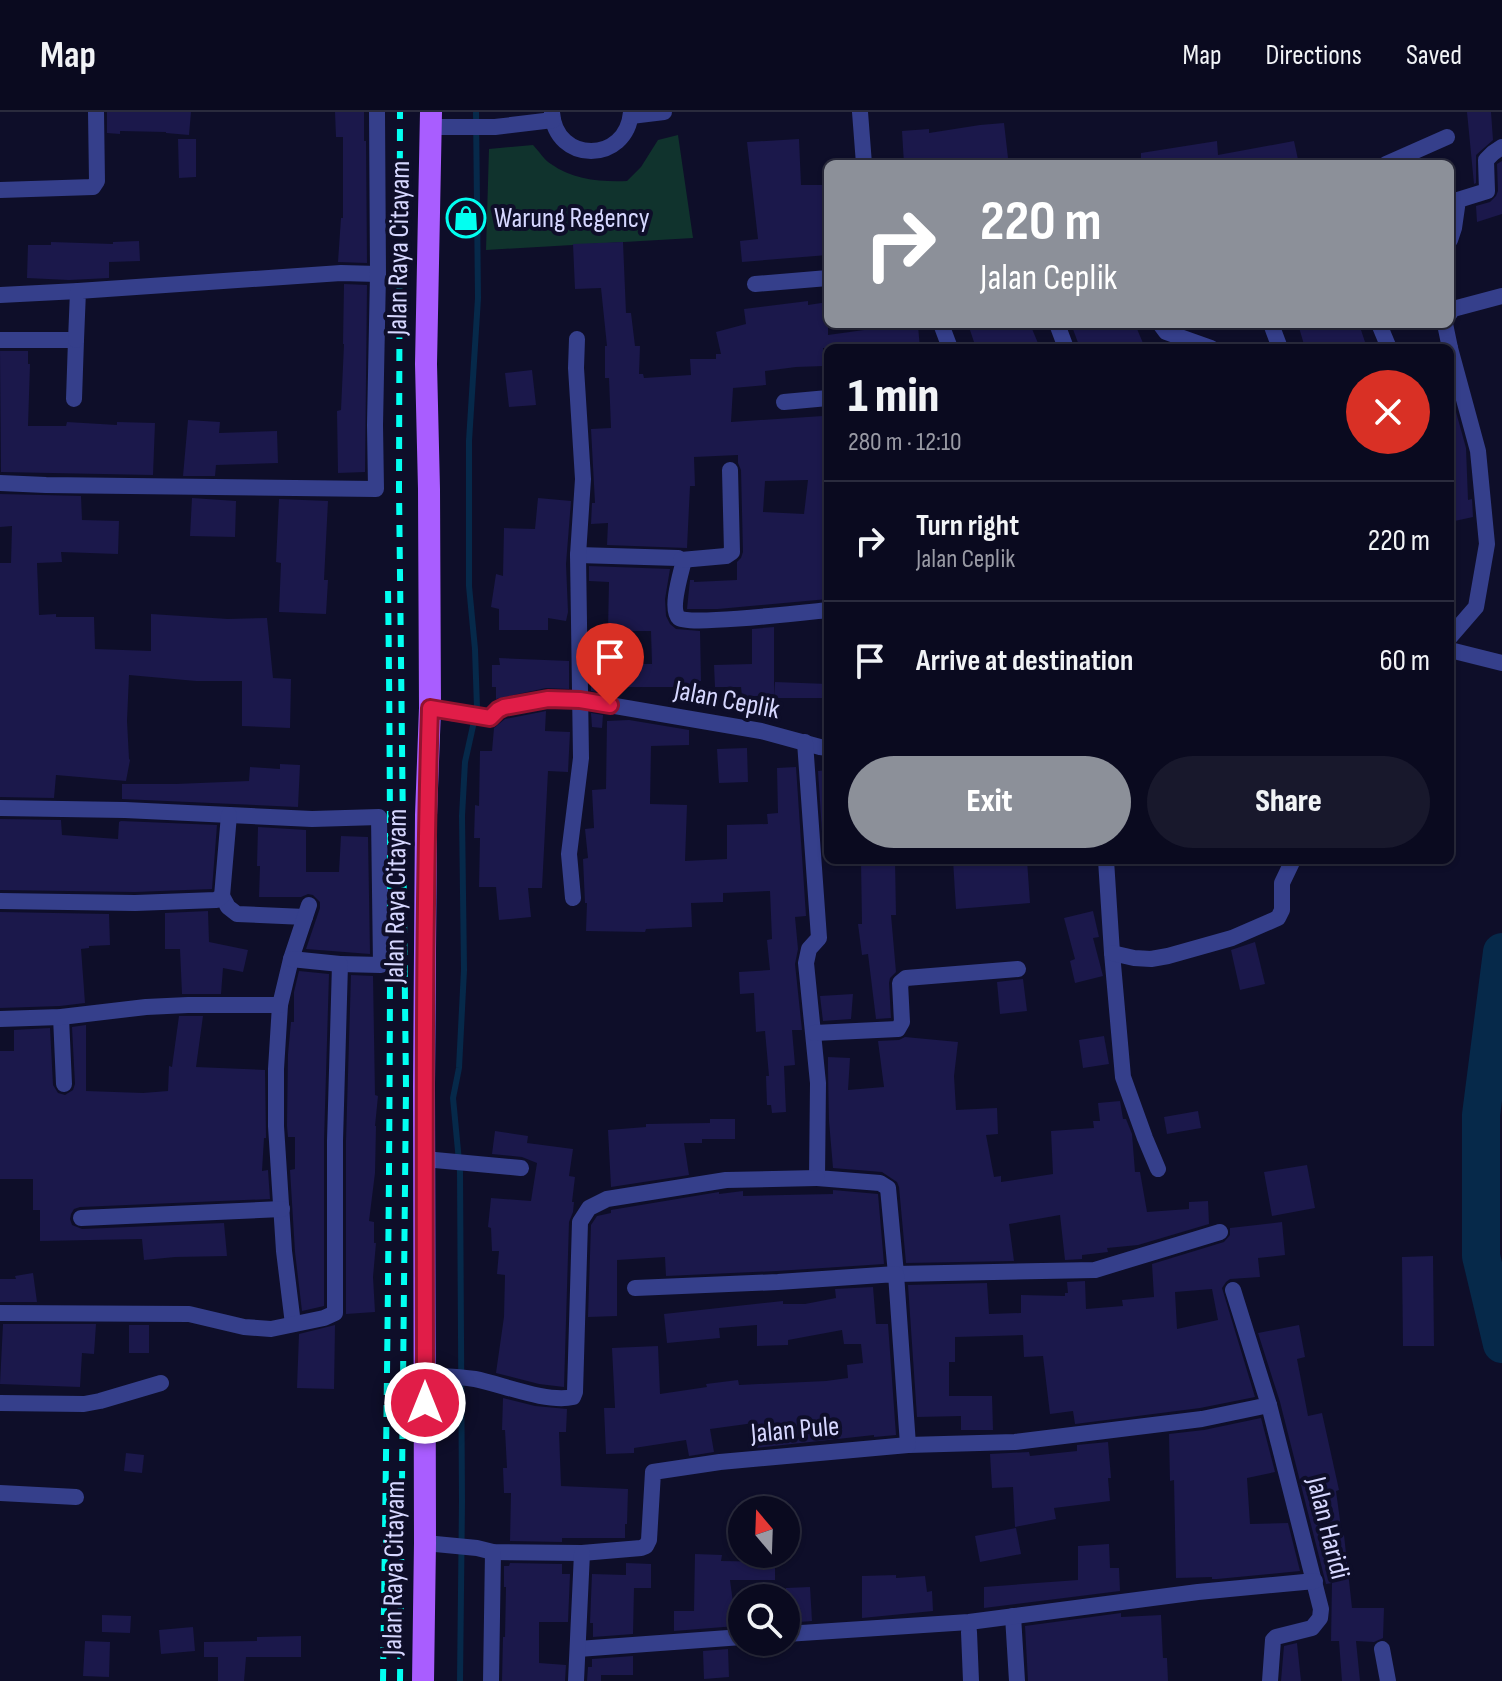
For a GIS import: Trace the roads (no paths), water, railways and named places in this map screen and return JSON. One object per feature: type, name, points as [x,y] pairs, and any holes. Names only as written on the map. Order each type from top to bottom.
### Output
[{"type":"main road","name":"Jalan Raya Citayam","points":[[423,1681],[425,1543],[433,1376],[435,1160],[426,815],[440,711],[426,364],[438,122]]},
{"type":"street","points":[[0,190],[93,187],[97,181],[96,112]]},
{"type":"street","points":[[0,483],[376,489],[377,112]]},
{"type":"street","points":[[438,122],[495,127],[553,116],[557,132],[565,141],[587,152],[600,151],[621,139],[628,128],[631,114],[664,112]]},
{"type":"street","points":[[860,112],[864,160]]},
{"type":"street","points":[[1395,160],[1447,137]]},
{"type":"street","points":[[1454,228],[1458,200],[1487,191],[1486,160],[1502,147]]},
{"type":"street","points":[[0,295],[341,273],[378,274]]},
{"type":"street","points":[[755,284],[824,278]]},
{"type":"street","points":[[74,399],[78,291]]},
{"type":"street","points":[[1454,309],[1502,296]]},
{"type":"street","points":[[1163,328],[1166,332],[1200,344]]},
{"type":"street","points":[[573,898],[569,854],[581,758],[578,555],[583,479],[577,339]]},
{"type":"street","points":[[0,340],[76,340]]},
{"type":"street","points":[[1454,363],[1478,451],[1487,544],[1476,607],[1454,632]]},
{"type":"street","points":[[784,402],[824,398]]},
{"type":"street","points":[[578,555],[681,560],[726,556],[732,552],[730,470]]},
{"type":"street","points":[[681,560],[683,564],[674,609],[683,621],[824,610]]},
{"type":"street","points":[[1454,651],[1502,663]]},
{"type":"street","name":"Jalan Ceplik","points":[[440,711],[490,718],[504,707],[548,699],[580,700],[761,731],[824,748]]},
{"type":"street","points":[[805,742],[819,938],[809,949],[806,963],[818,1083],[817,1178]]},
{"type":"street","points":[[0,808],[125,810],[312,819],[379,817],[381,965],[291,959]]},
{"type":"street","points":[[229,815],[222,896],[228,907],[237,914],[307,911],[280,1005],[276,1069],[284,1251],[293,1324]]},
{"type":"street","points":[[1106,864],[1123,1077],[1158,1169]]},
{"type":"street","points":[[1112,953],[1151,959],[1168,956],[1232,938],[1278,918],[1282,910],[1282,883],[1291,864]]},
{"type":"street","points":[[0,901],[211,902],[222,896]]},
{"type":"street","points":[[0,1313],[189,1314],[244,1327],[271,1329],[331,1317],[335,1313],[335,1141],[340,964]]},
{"type":"street","points":[[814,1033],[898,1029],[902,1022],[900,983],[906,978],[1018,969]]},
{"type":"street","points":[[0,1019],[61,1017],[146,1007],[280,1005]]},
{"type":"street","points":[[61,1017],[64,1084]]},
{"type":"street","points":[[435,1160],[521,1168]]},
{"type":"street","points":[[433,1376],[475,1379],[515,1390],[570,1398],[575,1394],[580,1222],[589,1208],[607,1199],[726,1180],[817,1178],[880,1183],[888,1188],[908,1445],[1015,1442],[1202,1419],[1269,1405]]},
{"type":"street","points":[[81,1218],[282,1209]]},
{"type":"street","points":[[635,1288],[896,1274],[1095,1270],[1220,1232]]},
{"type":"street","name":"Jalan Haridi","points":[[1233,1290],[1269,1405],[1321,1609],[1320,1618],[1312,1628],[1273,1640],[1270,1681]]},
{"type":"street","points":[[0,1403],[84,1404],[161,1383]]},
{"type":"street","name":"Jalan Pule","points":[[425,1543],[485,1550],[582,1553],[641,1548],[649,1540],[653,1472],[720,1462],[908,1445]]},
{"type":"street","points":[[0,1493],[76,1497]]},
{"type":"street","points":[[485,1550],[491,1681]]},
{"type":"street","points":[[576,1681],[582,1553]]},
{"type":"street","points":[[800,1633],[969,1622],[1198,1592],[1315,1581]]},
{"type":"street","points":[[1013,1616],[1017,1681]]},
{"type":"street","points":[[969,1632],[971,1681]]},
{"type":"street","points":[[578,1649],[728,1638]]},
{"type":"street","points":[[1382,1649],[1388,1681]]},
{"type":"waterway","points":[[460,1681],[460,1172],[453,1098],[459,1068],[464,970],[462,816],[465,762],[477,708],[469,586],[469,441],[478,298],[476,112]]},
{"type":"waterway","points":[[1502,952],[1481,1115],[1481,1256],[1502,1344]]},
{"type":"railway","points":[[400,112],[399,489],[406,1087],[400,1681]]},
{"type":"railway","points":[[383,1681],[390,998],[388,588]]},
{"type":"place","name":"Warung Regency","points":[[466,218]]}]
